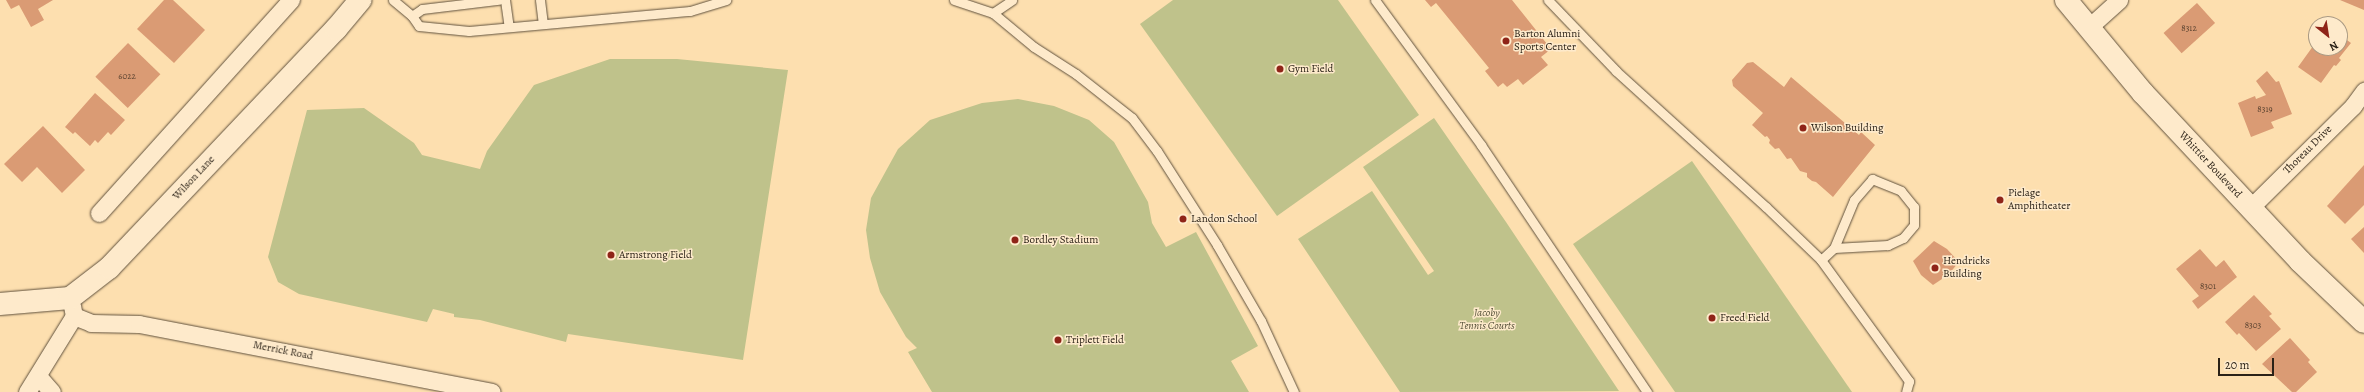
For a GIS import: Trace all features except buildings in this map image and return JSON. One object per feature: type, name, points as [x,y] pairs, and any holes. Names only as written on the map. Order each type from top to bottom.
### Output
[{"type":"main road","name":"Wilson Lane","points":[[72,307],[336,29],[360,0]]},
{"type":"main road","name":"Whittier Boulevard","points":[[2066,0],[2143,93],[2300,261],[2364,322]]},
{"type":"main road","points":[[0,304],[72,307]]},
{"type":"street","points":[[99,213],[291,0]]},
{"type":"street","points":[[2088,28],[2119,0]]},
{"type":"street","name":"Thoreau Drive","points":[[2250,208],[2353,106],[2364,91]]},
{"type":"street","points":[[27,392],[38,376],[72,307]]},
{"type":"street","name":"Merrick Road","points":[[72,307],[91,324],[139,324],[492,392]]},
{"type":"street","points":[[38,376],[52,392]]},
{"type":"lane","points":[[393,0],[412,16],[419,26],[469,31],[509,28],[543,23],[690,11],[726,0]]},
{"type":"lane","points":[[412,16],[422,9],[498,0]]},
{"type":"lane","points":[[505,0],[509,28]]},
{"type":"lane","points":[[540,0],[543,23]]},
{"type":"lane","points":[[954,0],[993,13],[1034,46],[1076,74],[1132,118],[1157,151],[1217,245],[1261,321],[1294,392]]},
{"type":"lane","points":[[993,13],[1012,0]]},
{"type":"lane","points":[[1375,0],[1481,145],[1647,392]]},
{"type":"lane","points":[[1548,0],[1616,72],[1766,207],[1821,260],[1909,381],[1906,392]]},
{"type":"lane","points":[[1821,260],[1834,248],[1854,200],[1872,179],[1901,191],[1914,207],[1914,225],[1903,238],[1888,245],[1834,248]]},
{"type":"green space","name":"Gym Field","points":[[1173,0],[1338,0],[1419,115],[1277,216],[1140,24]]},
{"type":"green space","name":"Armstrong Field","points":[[610,59],[677,59],[788,70],[743,360],[568,334],[566,342],[480,320],[454,317],[454,314],[433,309],[427,322],[299,294],[278,282],[268,257],[307,110],[364,108],[414,143],[422,155],[480,169],[487,151],[534,85]]},
{"type":"green space","name":"Bordley Stadium","points":[[1018,99],[1054,106],[1089,120],[1114,142],[1148,202],[1152,223],[1166,247],[1196,232],[1258,346],[1231,361],[1249,392],[932,392],[908,352],[917,348],[906,337],[880,292],[870,258],[866,230],[871,198],[898,149],[930,120],[982,103]]},
{"type":"green space","name":"Jacoby Tennis Courts","points":[[1434,118],[1506,222],[1619,391],[1400,392],[1298,239],[1372,191],[1428,275],[1434,271],[1363,167]]},
{"type":"green space","name":"Freed Field","points":[[1692,161],[1852,392],[1675,392],[1573,244]]},
{"type":"place","name":"Barton Alumni Sports Center","points":[[1506,41]]},
{"type":"place","name":"Gym Field","points":[[1280,69]]},
{"type":"place","name":"Wilson Building","points":[[1803,128]]},
{"type":"place","name":"Pielage Amphitheater","points":[[2000,200]]},
{"type":"place","name":"Landon School","points":[[1183,219]]},
{"type":"place","name":"Bordley Stadium","points":[[1015,240]]},
{"type":"place","name":"Armstrong Field","points":[[611,255]]},
{"type":"place","name":"Hendricks Building","points":[[1935,268]]},
{"type":"place","name":"Freed Field","points":[[1712,318]]},
{"type":"place","name":"Triplett Field","points":[[1058,340]]}]
